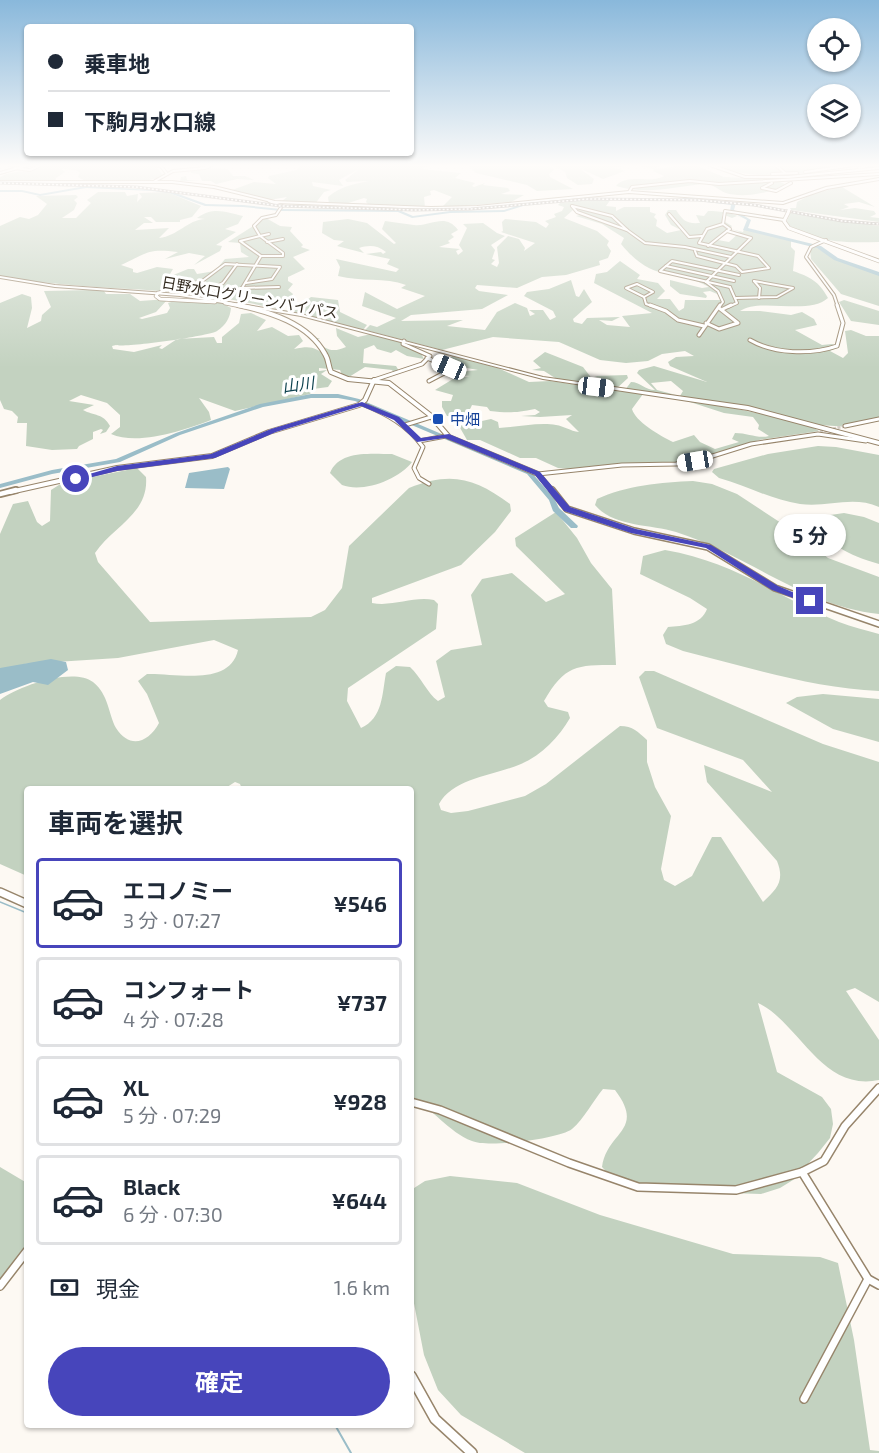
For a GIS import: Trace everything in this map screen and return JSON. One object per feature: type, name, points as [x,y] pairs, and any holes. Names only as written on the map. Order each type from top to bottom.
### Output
[{"type":"highway","name":"日野水口グリーンバイパス","points":[[0,277],[55,286],[161,293],[301,315],[570,384],[748,408],[878,442]]},
{"type":"main road","points":[[161,293],[160,298],[194,299],[244,307],[293,322],[303,328],[325,354],[331,372],[348,379],[374,380],[394,387],[431,417],[444,436],[538,474],[567,509],[634,531],[708,547],[775,588],[879,624]]},
{"type":"main road","points":[[0,892],[24,903]]},
{"type":"main road","points":[[414,1382],[429,1413],[445,1433],[472,1453]]},
{"type":"street","points":[[257,232],[259,236],[283,255],[261,256],[240,241],[259,236],[269,234]]},
{"type":"street","points":[[630,232],[645,243],[685,247],[731,257]]},
{"type":"street","points":[[684,232],[689,237],[702,236]]},
{"type":"street","points":[[705,232],[699,242],[759,257],[769,268],[763,272],[740,273],[672,261],[660,272],[730,286]]},
{"type":"street","points":[[708,246],[726,232]]},
{"type":"street","points":[[706,282],[751,238],[730,232]]},
{"type":"street","points":[[801,232],[879,261]]},
{"type":"street","points":[[267,242],[284,239]]},
{"type":"street","points":[[750,340],[757,345],[804,351],[837,346],[843,323],[832,289],[806,257],[813,246],[826,240]]},
{"type":"street","points":[[695,251],[697,256],[738,267],[740,273]]},
{"type":"street","points":[[161,293],[210,290],[228,295],[242,288],[261,256]]},
{"type":"street","points":[[210,290],[224,283],[237,263]]},
{"type":"street","points":[[161,293],[177,285],[197,284],[225,264],[280,267],[272,279],[246,283]]},
{"type":"street","points":[[666,266],[734,281]]},
{"type":"street","points":[[753,272],[754,281],[760,288],[759,298]]},
{"type":"street","points":[[730,286],[740,273]]},
{"type":"street","points":[[736,298],[781,296],[793,288],[778,288],[765,281],[754,281]]},
{"type":"street","points":[[706,282],[719,293],[723,302],[721,309]]},
{"type":"street","points":[[644,297],[653,292],[647,286],[635,284],[626,288],[644,297],[646,304],[666,311],[674,319],[720,329],[738,323],[721,309]]},
{"type":"street","points":[[699,335],[705,325],[721,309],[736,304],[736,298],[730,286]]},
{"type":"street","points":[[242,288],[279,287]]},
{"type":"street","points":[[363,403],[374,380],[422,364],[430,356],[403,344],[404,342]]},
{"type":"street","points":[[427,358],[450,367],[448,371],[429,381]]},
{"type":"street","points":[[0,494],[117,468],[212,456],[274,430],[363,403],[390,415],[405,425],[419,441],[423,447],[414,468],[418,478],[429,484]]},
{"type":"street","points":[[405,425],[431,417]]},
{"type":"street","points":[[845,426],[879,419]]},
{"type":"street","points":[[538,474],[622,465],[676,464],[703,459],[752,444],[819,433],[878,442]]},
{"type":"street","points":[[419,441],[444,436]]},
{"type":"street","points":[[414,1103],[440,1110],[569,1163],[638,1187],[736,1190],[802,1172],[824,1161],[845,1126],[879,1088]]},
{"type":"street","points":[[802,1172],[868,1279],[879,1285]]},
{"type":"street","points":[[0,1286],[24,1255]]},
{"type":"street","points":[[804,1400],[868,1279]]},
{"type":"green space","points":[[0,232],[165,232],[159,238],[176,232],[236,232],[216,245],[222,246],[220,251],[194,265],[205,256],[189,253],[165,259],[178,252],[153,251],[121,265],[137,273],[157,267],[173,269],[171,276],[188,269],[194,269],[197,274],[215,271],[225,259],[249,257],[241,252],[240,243],[228,242],[244,232],[291,232],[303,245],[301,247],[310,250],[293,257],[305,269],[288,277],[288,281],[293,284],[288,290],[293,294],[288,301],[273,307],[286,311],[211,296],[60,284],[0,276]]},
{"type":"green space","points":[[378,232],[394,244],[396,243],[385,232],[455,232],[451,234],[454,237],[448,241],[450,243],[439,247],[460,249],[456,251],[458,255],[463,251],[459,245],[465,232],[495,232],[505,236],[491,245],[495,250],[492,259],[495,260],[491,264],[497,267],[499,263],[497,247],[508,236],[519,239],[525,248],[524,251],[535,243],[501,232],[598,232],[609,241],[607,245],[611,251],[608,258],[599,261],[600,265],[566,275],[542,277],[517,288],[477,285],[475,288],[479,291],[508,295],[482,309],[411,315],[401,321],[463,320],[447,326],[485,330],[497,312],[515,303],[527,308],[530,316],[535,314],[529,310],[543,310],[550,320],[556,317],[553,311],[524,296],[527,292],[549,289],[571,280],[576,296],[579,297],[584,289],[592,302],[573,319],[574,322],[582,324],[587,318],[620,317],[612,321],[599,320],[607,325],[630,327],[622,316],[652,313],[594,283],[596,274],[607,272],[620,261],[640,275],[637,279],[658,283],[665,291],[657,299],[670,299],[679,311],[684,308],[685,300],[723,300],[722,296],[710,291],[703,292],[706,298],[680,294],[670,286],[670,280],[702,288],[709,287],[644,265],[621,244],[624,238],[614,232],[726,232],[718,240],[729,242],[739,232],[755,232],[791,241],[791,247],[795,251],[793,271],[813,280],[828,298],[809,306],[759,306],[740,311],[791,315],[802,312],[814,319],[817,325],[795,330],[822,345],[832,344],[839,347],[830,351],[843,358],[848,353],[845,331],[851,330],[866,336],[879,336],[879,421],[849,427],[820,425],[761,410],[680,396],[683,391],[671,381],[651,383],[657,390],[676,395],[625,390],[631,382],[655,390],[637,373],[639,370],[654,366],[707,382],[670,366],[668,362],[676,357],[694,356],[685,351],[662,354],[648,361],[626,363],[600,360],[559,342],[493,337],[442,350],[365,330],[370,325],[377,327],[396,318],[362,306],[365,292],[397,309],[425,296],[401,288],[406,285],[398,283],[338,276],[340,267],[336,259],[396,272],[399,269],[387,264],[390,259],[366,254],[386,252],[379,248],[370,246],[359,248],[364,253],[337,246],[344,241],[334,240],[322,233]]},
{"type":"green space","points":[[800,232],[879,232],[879,242],[843,242]]},
{"type":"green space","points":[[814,246],[834,258],[879,274],[879,306],[841,294],[811,259],[810,249]]},
{"type":"green space","points":[[44,291],[104,291],[106,294],[130,294],[140,301],[168,299],[156,312],[139,318],[142,319],[167,313],[170,308],[168,303],[183,300],[209,300],[231,308],[227,321],[217,331],[182,339],[214,337],[217,343],[222,343],[222,337],[239,323],[241,314],[251,313],[266,320],[257,331],[272,327],[288,336],[299,335],[303,341],[294,349],[313,348],[329,356],[314,338],[320,338],[316,340],[330,349],[337,350],[346,347],[337,336],[336,328],[358,337],[371,334],[397,340],[419,350],[424,359],[407,356],[396,350],[391,353],[377,349],[374,345],[364,349],[363,363],[396,366],[399,371],[394,373],[392,370],[365,367],[349,377],[342,375],[340,370],[319,368],[319,371],[327,370],[321,374],[332,381],[328,387],[313,389],[310,394],[235,411],[199,398],[209,412],[211,420],[175,432],[148,437],[134,438],[111,434],[120,427],[120,415],[107,403],[81,395],[69,401],[94,405],[83,410],[104,419],[110,426],[106,432],[100,434],[103,430],[101,429],[93,432],[93,439],[77,449],[52,450],[26,446],[27,423],[17,423],[18,417],[12,411],[4,409],[0,400],[0,303],[22,294],[31,297],[32,308],[27,328],[41,321],[42,315],[51,307]],"holes":[[[176,340],[162,349],[159,348],[162,345],[134,352],[113,349],[112,346]]]},
{"type":"green space","points":[[311,297],[338,300],[340,312],[367,325],[363,330],[291,312]]},
{"type":"green space","points":[[844,300],[879,311],[879,325],[851,321],[839,302]]},
{"type":"green space","points":[[545,352],[583,367],[596,384],[601,385],[607,380],[594,376],[627,375],[628,378],[616,389],[560,381],[544,371],[532,370],[541,368],[533,361]]},
{"type":"green space","points":[[452,356],[498,368],[529,382],[550,381],[643,394],[632,409],[634,414],[649,428],[673,442],[694,435],[700,442],[715,449],[739,442],[732,439],[735,433],[769,436],[758,429],[759,425],[753,417],[724,413],[690,402],[693,400],[805,423],[819,431],[759,440],[700,460],[669,464],[632,463],[579,470],[558,468],[536,458],[520,458],[480,440],[467,440],[459,426],[491,419],[498,422],[499,428],[550,424],[579,432],[566,419],[572,415],[521,416],[535,415],[540,412],[535,409],[502,412],[472,405],[468,412],[462,415],[447,416],[442,407],[442,401],[451,401],[453,395],[435,390],[453,379],[470,376],[459,375],[463,372],[460,369],[478,370],[467,368],[451,358]]},
{"type":"green space","points":[[818,446],[879,455],[879,507],[859,502],[810,505],[789,502],[719,478],[712,472],[714,469],[768,454]]},
{"type":"green space","points":[[392,454],[412,462],[398,474],[380,483],[350,487],[342,485],[330,473],[334,466],[348,457]]},
{"type":"green space","points":[[137,468],[146,477],[142,501],[136,510],[95,553],[98,562],[150,622],[311,617],[325,610],[342,588],[349,546],[409,488],[424,483],[450,479],[462,480],[485,488],[510,504],[511,511],[495,532],[461,565],[372,598],[372,603],[380,604],[418,599],[434,600],[438,604],[436,629],[348,688],[347,701],[361,728],[368,724],[378,712],[386,673],[396,666],[410,667],[438,701],[445,697],[436,661],[451,650],[482,645],[471,595],[482,579],[512,573],[546,602],[565,594],[516,546],[515,538],[556,512],[612,589],[616,665],[581,667],[565,674],[551,689],[544,701],[548,707],[568,712],[570,718],[555,739],[521,764],[476,778],[454,788],[439,804],[441,810],[451,813],[468,811],[525,796],[546,784],[620,726],[628,727],[647,740],[647,762],[655,787],[671,816],[661,869],[664,880],[675,886],[692,876],[712,837],[721,837],[763,902],[772,893],[780,879],[777,861],[707,782],[704,765],[772,792],[743,760],[657,728],[639,677],[645,671],[654,671],[823,744],[879,762],[879,1002],[855,988],[846,991],[879,1040],[879,1080],[859,1081],[842,1076],[826,1066],[786,1025],[758,1003],[777,1072],[822,1097],[831,1109],[833,1124],[830,1138],[793,1180],[780,1188],[761,1194],[636,1190],[615,1181],[602,1167],[605,1155],[626,1123],[627,1114],[624,1104],[615,1090],[603,1089],[580,1120],[565,1133],[507,1143],[480,1143],[463,1137],[414,1102],[414,786],[241,786],[235,782],[229,786],[24,786],[24,875],[0,864],[0,700],[19,689],[46,680],[60,677],[84,678],[93,682],[102,693],[113,722],[121,735],[133,741],[139,741],[150,735],[159,723],[147,694],[138,681],[147,674],[200,676],[213,674],[233,662],[238,650],[214,640],[118,658],[24,664],[0,673],[0,534],[13,504],[28,501],[37,522],[42,526],[50,521],[51,490],[62,483]]},
{"type":"green space","points":[[693,481],[712,484],[737,494],[804,538],[828,558],[879,577],[879,614],[825,601],[702,542],[666,529],[622,521],[603,512],[595,505],[597,499],[632,488]]},
{"type":"green space","points":[[844,513],[879,523],[879,564],[857,557],[840,548],[824,535],[810,518]]},
{"type":"green space","points":[[665,550],[690,555],[734,571],[839,622],[879,634],[879,691],[829,686],[780,676],[683,651],[666,644],[663,635],[668,627],[696,621],[707,609],[690,598],[640,574],[643,556]]},
{"type":"green space","points":[[823,694],[879,699],[879,742],[833,729],[786,703],[797,697]]},
{"type":"green space","points":[[0,1167],[24,1181],[24,1251],[0,1280]]},
{"type":"green space","points":[[450,1176],[517,1183],[600,1215],[733,1254],[820,1257],[838,1263],[854,1340],[870,1450],[879,1451],[879,1453],[525,1453],[461,1415],[438,1390],[424,1355],[414,1303],[414,1188],[425,1181]]},
{"type":"water","points":[[228,467],[230,469],[224,489],[185,488],[189,473]]},
{"type":"water","points":[[51,659],[66,662],[68,670],[48,685],[33,682],[0,694],[0,668]]},
{"type":"waterway","points":[[757,232],[819,247],[836,259],[879,274]]},
{"type":"waterway","name":"山川","points":[[0,486],[52,472],[118,461],[178,434],[262,405],[311,396],[338,396],[357,400],[529,473],[552,499],[556,509],[574,526]]},
{"type":"waterway","points":[[0,902],[24,912]]},
{"type":"waterway","points":[[337,1428],[351,1453]]},
{"type":"tunnel","points":[[820,432],[845,426]]},
{"type":"place","name":"中畑","points":[[438,419]]},
{"type":"route","points":[[76,479],[117,468],[205,458],[274,430],[362,404],[397,418],[419,441],[446,436],[538,474],[562,506],[573,512],[634,531],[698,543],[732,560],[775,588],[810,601]]}]
